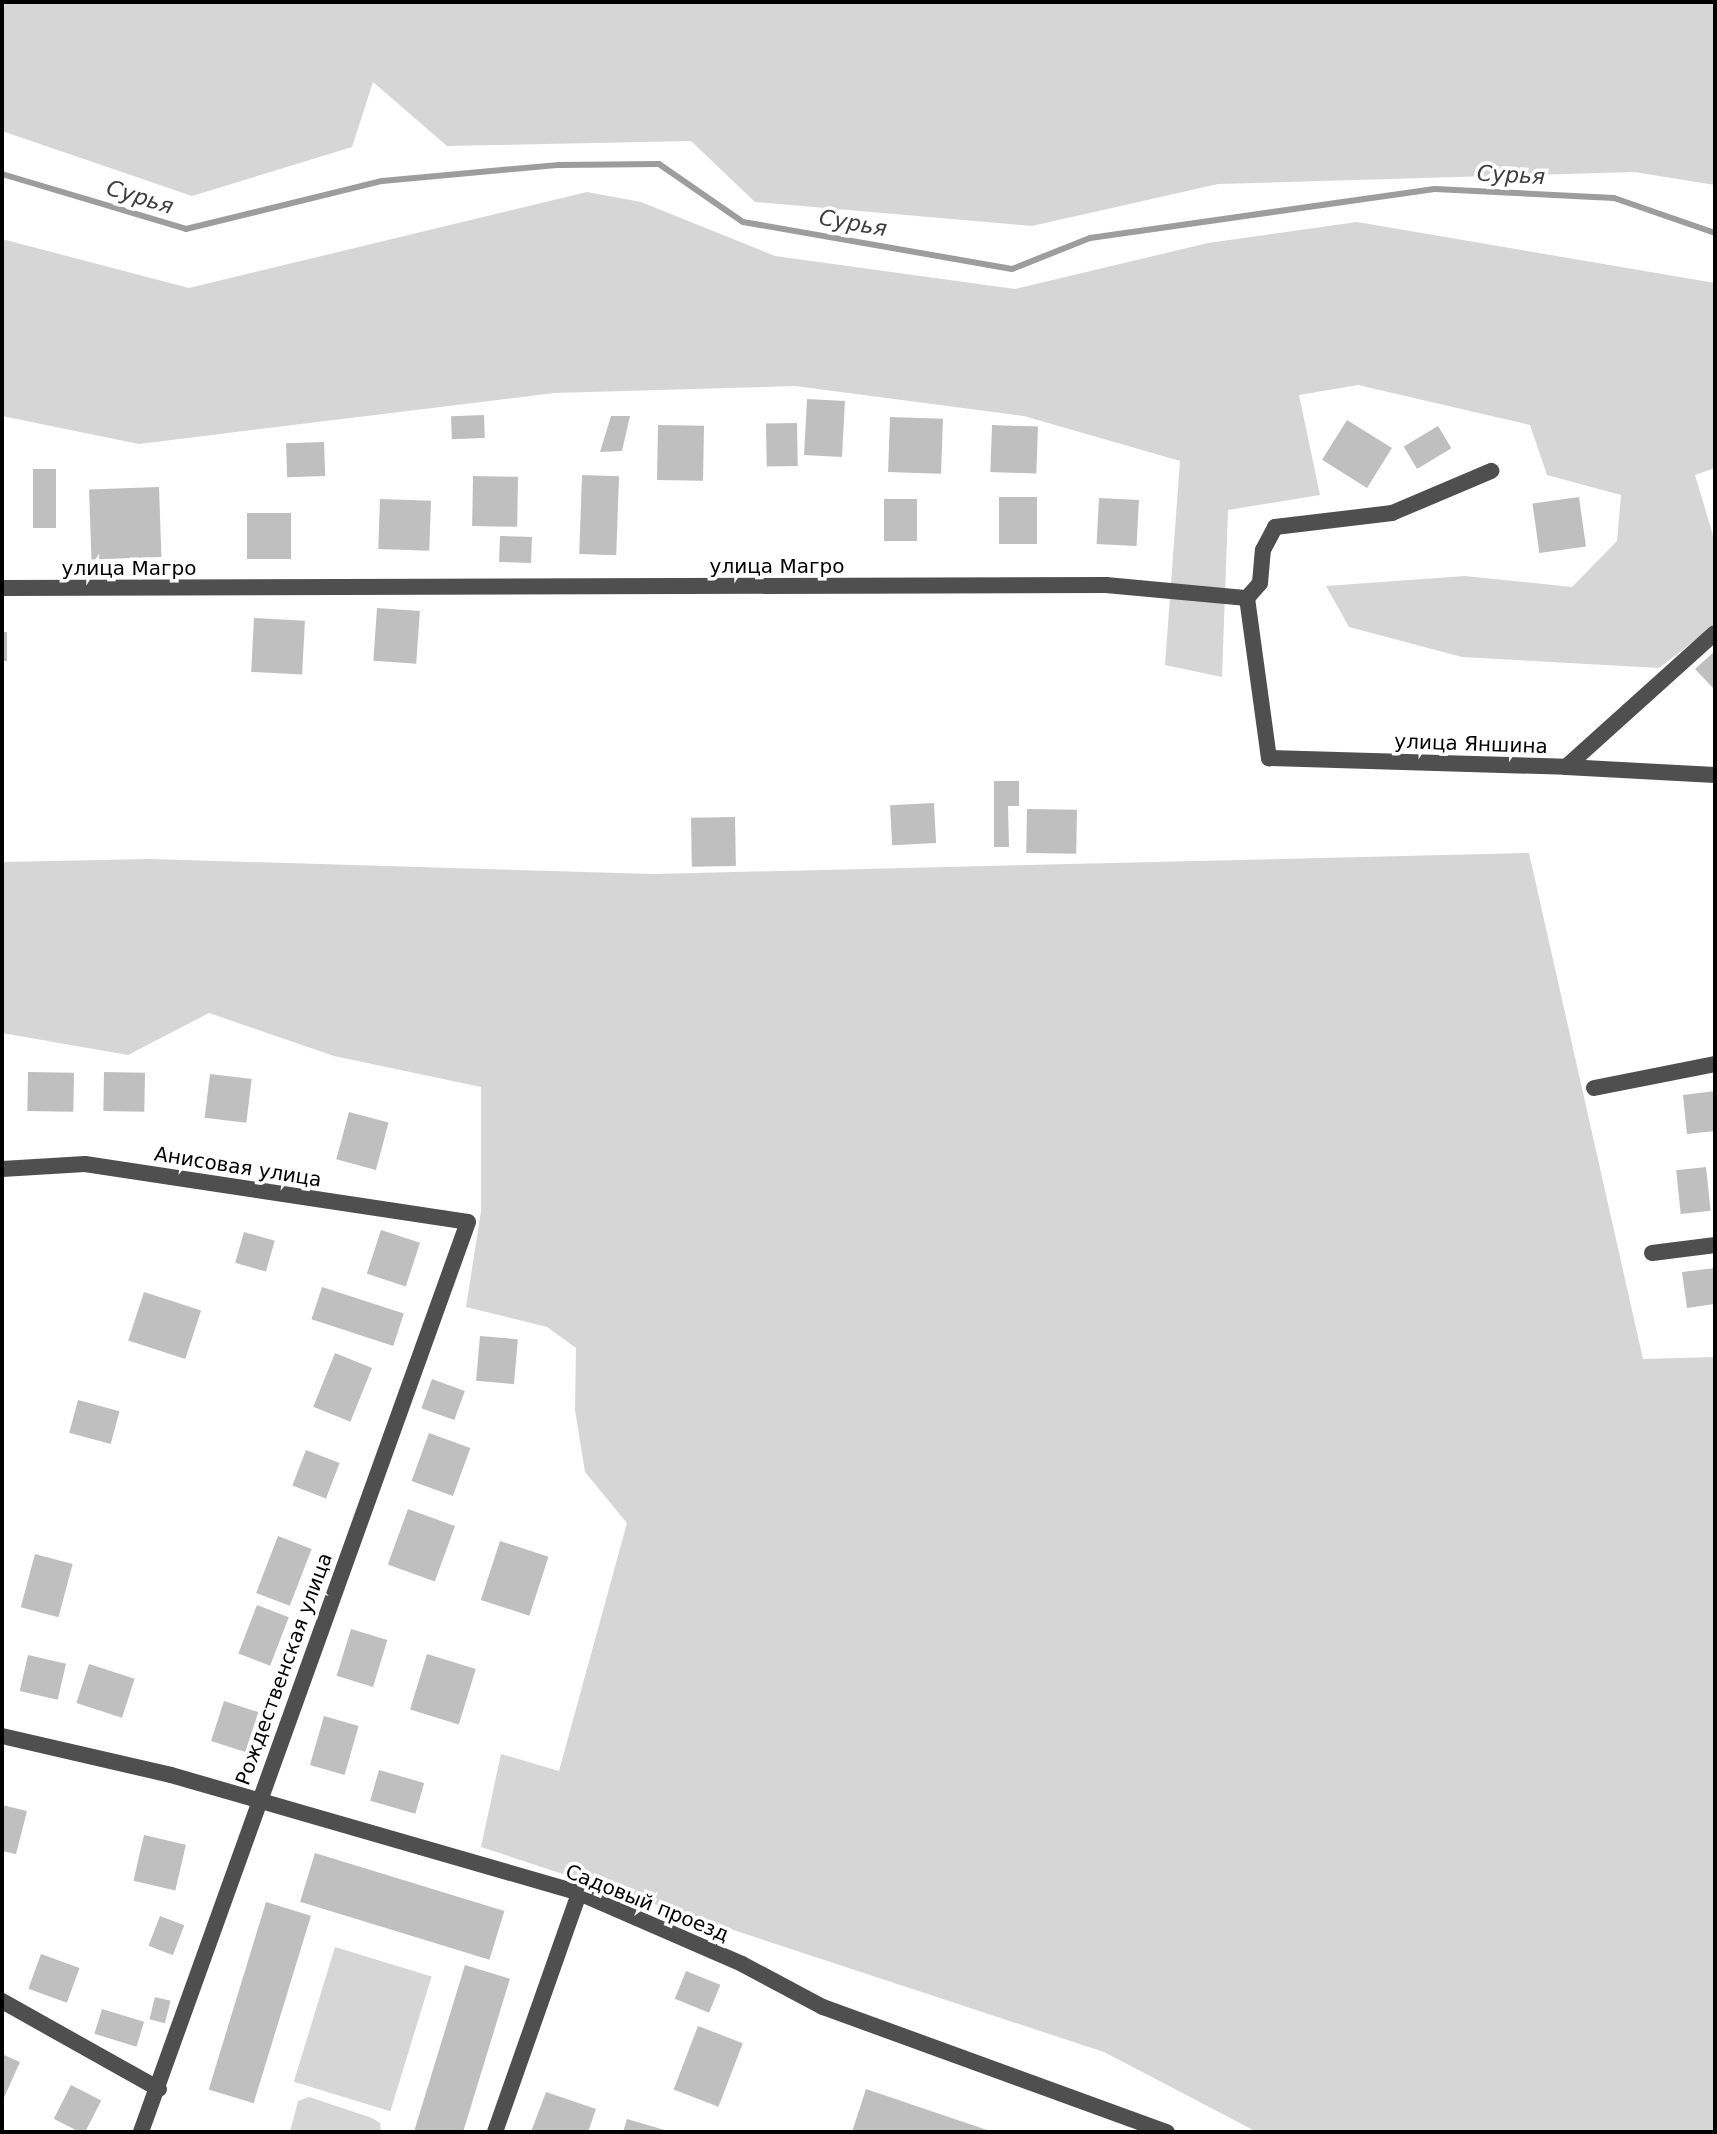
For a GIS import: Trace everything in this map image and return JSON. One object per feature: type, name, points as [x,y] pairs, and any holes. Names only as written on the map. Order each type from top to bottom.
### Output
[{"type":"street","points":[[1247,598],[1260,583],[1263,550],[1275,527],[1392,513],[1491,471]]},
{"type":"street","name":"улица Магро","points":[[2,588],[1106,585],[1247,598]]},
{"type":"street","name":"улица Яншина","points":[[1247,598],[1269,758],[1566,767],[1715,633]]},
{"type":"street","points":[[1566,767],[1715,775]]},
{"type":"street","points":[[1594,1088],[1715,1064]]},
{"type":"street","name":"Анисовая улица","points":[[2,1169],[85,1164],[468,1222]]},
{"type":"street","name":"Рождественская улица","points":[[141,2132],[159,2089],[258,1799],[468,1222]]},
{"type":"street","points":[[1652,1253],[1715,1245]]},
{"type":"street","name":"Садовый проезд","points":[[2,1736],[258,1799],[579,1893],[742,1964],[823,2007],[1136,2126],[1167,2132]]},
{"type":"street","points":[[495,2132],[579,1893]]},
{"type":"street","points":[[2,2001],[159,2089]]},
{"type":"shaded area","points":[[2,2],[1715,2],[1715,185],[1634,172],[1218,184],[1032,226],[755,202],[691,141],[447,146],[373,82],[352,147],[192,196],[2,131]]},
{"type":"shaded area","points":[[587,192],[641,202],[775,256],[1015,289],[1208,243],[1357,222],[1715,283],[1715,468],[1695,475],[1715,542],[1715,625],[1659,668],[1462,657],[1349,627],[1326,586],[1465,576],[1572,587],[1617,541],[1621,495],[1547,475],[1530,425],[1358,385],[1299,395],[1320,495],[1228,510],[1222,677],[1165,665],[1180,461],[1024,416],[795,386],[554,393],[139,444],[2,416],[2,239],[189,288]]},
{"type":"shaded area","points":[[1529,853],[1643,1359],[1715,1357],[1715,2132],[1257,2132],[1104,2052],[481,1847],[501,1754],[559,1771],[627,1523],[585,1472],[575,1410],[576,1348],[547,1327],[466,1307],[481,1211],[481,1087],[334,1056],[209,1013],[128,1055],[2,1033],[2,862],[151,859],[653,874]]},
{"type":"shaded area","points":[[335,1947],[432,1977],[390,2111],[294,2082]]},
{"type":"shaded area","points":[[309,2097],[372,2118],[380,2123],[381,2132],[290,2132],[298,2101]]},
{"type":"building","points":[[807,399],[845,401],[842,457],[804,455]]},
{"type":"building","points":[[484,415],[485,438],[452,439],[451,416]]},
{"type":"building","points":[[611,416],[630,416],[622,451],[600,452]]},
{"type":"building","points":[[890,417],[943,419],[941,474],[888,472]]},
{"type":"building","points":[[1347,420],[1392,448],[1367,488],[1322,460]]},
{"type":"building","points":[[797,423],[798,466],[767,467],[766,424]]},
{"type":"building","points":[[658,425],[704,426],[703,481],[657,480]]},
{"type":"building","points":[[992,425],[1038,427],[1036,474],[990,472]]},
{"type":"building","points":[[1438,426],[1451,448],[1417,469],[1404,447]]},
{"type":"building","points":[[324,442],[325,476],[287,477],[286,443]]},
{"type":"building","points":[[33,469],[56,469],[56,528],[33,528]]},
{"type":"building","points":[[582,475],[619,476],[616,555],[579,554]]},
{"type":"building","points":[[473,476],[518,477],[517,527],[472,526]]},
{"type":"building","points":[[159,487],[161,557],[91,559],[89,489]]},
{"type":"building","points":[[999,497],[1037,497],[1037,544],[999,544]]},
{"type":"building","points":[[1579,497],[1586,547],[1539,553],[1532,504]]},
{"type":"building","points":[[1099,498],[1139,500],[1137,546],[1097,544]]},
{"type":"building","points":[[380,499],[431,501],[429,551],[378,549]]},
{"type":"building","points":[[884,499],[917,499],[917,541],[884,541]]},
{"type":"building","points":[[247,513],[291,513],[291,559],[247,559]]},
{"type":"building","points":[[500,536],[532,537],[531,563],[499,562]]},
{"type":"building","points":[[377,608],[420,611],[416,664],[373,661]]},
{"type":"building","points":[[254,618],[305,621],[302,675],[251,672]]},
{"type":"building","points":[[2,632],[7,632],[7,661],[2,661]]},
{"type":"building","points":[[1715,651],[1715,686],[1713,688],[1695,669]]},
{"type":"building","points":[[994,781],[1019,781],[1019,806],[1008,806],[1009,847],[994,847]]},
{"type":"building","points":[[934,803],[936,843],[892,845],[890,805]]},
{"type":"building","points":[[1027,809],[1077,810],[1076,854],[1026,853]]},
{"type":"building","points":[[735,817],[736,866],[692,867],[691,818]]},
{"type":"building","points":[[28,1072],[74,1073],[73,1112],[27,1111]]},
{"type":"building","points":[[104,1072],[145,1073],[144,1112],[103,1111]]},
{"type":"building","points":[[210,1074],[252,1079],[246,1123],[205,1118]]},
{"type":"building","points":[[1715,1091],[1715,1131],[1687,1134],[1683,1095]]},
{"type":"building","points":[[349,1112],[389,1123],[376,1170],[336,1159]]},
{"type":"building","points":[[1706,1167],[1711,1211],[1681,1214],[1676,1170]]},
{"type":"building","points":[[381,1230],[420,1243],[406,1286],[367,1274]]},
{"type":"building","points":[[244,1232],[275,1241],[266,1272],[235,1263]]},
{"type":"building","points":[[1715,1268],[1715,1304],[1687,1308],[1682,1272]]},
{"type":"building","points":[[322,1287],[404,1314],[393,1346],[311,1319]]},
{"type":"building","points":[[144,1292],[201,1311],[185,1359],[128,1341]]},
{"type":"building","points":[[480,1336],[518,1339],[514,1384],[476,1381]]},
{"type":"building","points":[[335,1353],[372,1368],[350,1422],[313,1407]]},
{"type":"building","points":[[432,1379],[465,1391],[454,1420],[421,1408]]},
{"type":"building","points":[[78,1400],[120,1411],[111,1444],[69,1433]]},
{"type":"building","points":[[429,1433],[470,1448],[453,1496],[412,1481]]},
{"type":"building","points":[[306,1450],[340,1463],[326,1498],[292,1485]]},
{"type":"building","points":[[408,1509],[455,1526],[435,1582],[388,1564]]},
{"type":"building","points":[[278,1536],[312,1549],[290,1606],[256,1593]]},
{"type":"building","points":[[500,1541],[549,1557],[529,1616],[481,1600]]},
{"type":"building","points":[[35,1554],[73,1564],[58,1617],[21,1607]]},
{"type":"building","points":[[257,1605],[289,1617],[270,1666],[238,1654]]},
{"type":"building","points":[[351,1629],[387,1640],[373,1687],[337,1676]]},
{"type":"building","points":[[427,1654],[476,1669],[459,1724],[410,1709]]},
{"type":"building","points":[[28,1655],[66,1664],[58,1700],[20,1691]]},
{"type":"building","points":[[89,1664],[135,1679],[122,1718],[76,1703]]},
{"type":"building","points":[[224,1701],[258,1712],[245,1752],[211,1741]]},
{"type":"building","points":[[324,1716],[359,1726],[345,1775],[310,1765]]},
{"type":"building","points":[[379,1770],[424,1783],[415,1814],[370,1801]]},
{"type":"building","points":[[2,1805],[27,1811],[16,1854],[2,1851]]},
{"type":"building","points":[[144,1835],[186,1845],[175,1890],[133,1881]]},
{"type":"building","points":[[315,1853],[504,1911],[489,1960],[300,1902]]},
{"type":"building","points":[[266,1902],[311,1916],[254,2103],[209,2089]]},
{"type":"building","points":[[160,1916],[184,1925],[173,1955],[149,1946]]},
{"type":"building","points":[[41,1954],[80,1968],[67,2003],[28,1989]]},
{"type":"building","points":[[465,1965],[510,1979],[463,2132],[414,2132]]},
{"type":"building","points":[[686,1971],[720,1985],[709,2013],[675,1999]]},
{"type":"building","points":[[155,1997],[171,2001],[165,2023],[149,2019]]},
{"type":"building","points":[[102,2009],[144,2022],[136,2047],[94,2034]]},
{"type":"building","points":[[698,2026],[743,2043],[718,2107],[674,2089]]},
{"type":"building","points":[[2,2054],[20,2062],[2,2102]]},
{"type":"building","points":[[71,2085],[101,2100],[85,2132],[54,2119]]},
{"type":"building","points":[[866,2089],[990,2131],[990,2132],[852,2132]]},
{"type":"building","points":[[546,2092],[596,2109],[588,2132],[531,2132]]},
{"type":"building","points":[[627,2119],[668,2131],[668,2132],[623,2132]]},
{"type":"waterway","name":"Сурья","points":[[2,174],[186,229],[382,181],[559,165],[659,164],[743,222],[1012,269],[1090,238],[1435,189],[1614,198],[1715,233]]}]
